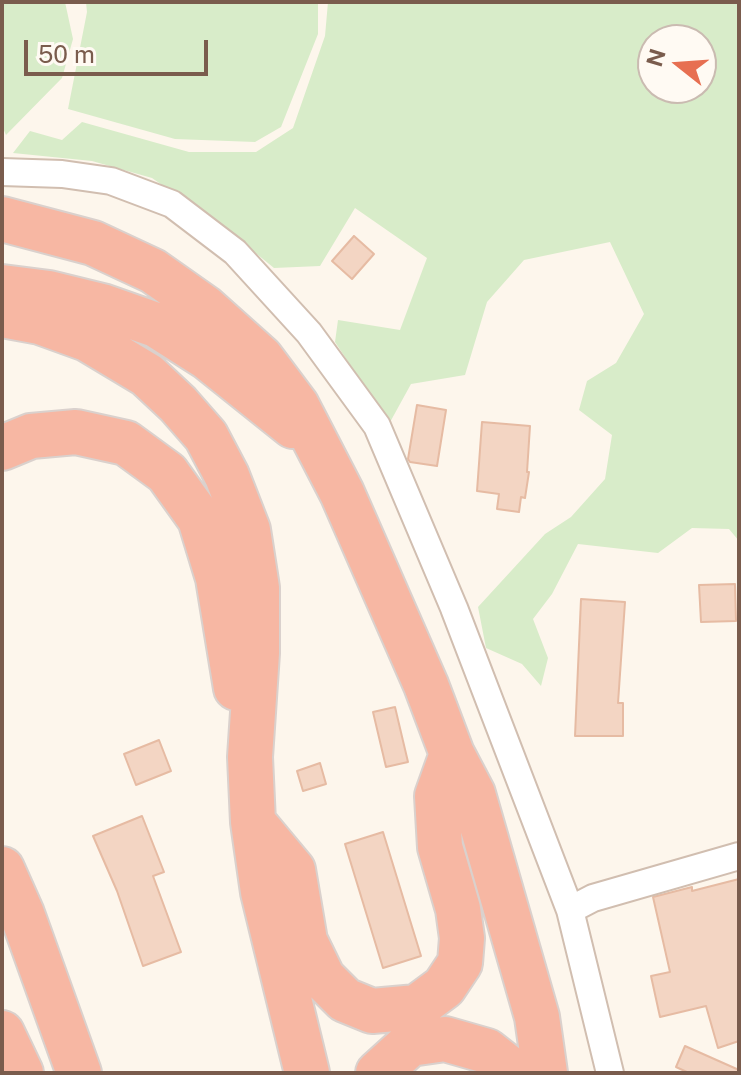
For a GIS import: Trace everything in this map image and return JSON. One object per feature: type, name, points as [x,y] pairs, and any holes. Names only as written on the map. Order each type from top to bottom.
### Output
[{"type":"highway","points":[[2,219],[93,243],[153,271],[204,307],[261,358],[297,406],[342,493],[426,685],[452,754],[473,794],[537,1017],[545,1073]]},
{"type":"highway","points":[[2,287],[49,293],[102,306],[156,325],[208,358],[296,429],[342,493]]},
{"type":"highway","points":[[2,315],[40,322],[87,339],[147,375],[206,436],[227,476],[248,530],[257,588],[257,653],[250,757],[253,822],[263,892],[307,1073]]},
{"type":"highway","points":[[2,448],[31,436],[76,432],[126,443],[167,473],[200,519],[218,578],[250,757]]},
{"type":"highway","points":[[253,822],[293,870],[305,941],[323,978],[345,1000],[372,1011],[417,1007],[444,987],[460,963],[462,938],[458,909],[440,847],[437,796],[452,754]]},
{"type":"highway","points":[[2,869],[22,914],[79,1073]]},
{"type":"highway","points":[[2,937],[69,1073]]},
{"type":"highway","points":[[2,1033],[21,1073]]},
{"type":"highway","points":[[378,1073],[410,1044],[445,1039],[487,1051],[515,1073]]},
{"type":"street","points":[[2,172],[62,174],[111,181],[172,204],[235,252],[309,333],[377,426],[454,608],[570,910],[610,1073]]},
{"type":"street","points":[[570,910],[593,898],[739,856]]},
{"type":"green space","points":[[2,2],[65,2],[73,39],[62,78],[6,135],[2,126]]},
{"type":"green space","points":[[86,2],[318,2],[318,34],[281,127],[255,142],[175,139],[68,109],[87,12]]},
{"type":"green space","points":[[328,2],[739,2],[739,541],[729,529],[692,528],[658,553],[578,544],[552,594],[533,619],[548,658],[541,686],[522,664],[486,648],[478,607],[545,534],[571,517],[605,479],[612,435],[579,410],[587,381],[616,363],[644,314],[610,242],[524,260],[487,302],[465,375],[411,384],[389,424],[335,342],[338,320],[400,330],[427,258],[355,208],[320,266],[274,268],[231,233],[152,178],[92,161],[13,153],[30,131],[62,140],[82,122],[189,152],[256,152],[293,128],[325,36]]},
{"type":"building","points":[[354,236],[374,254],[352,279],[332,261]]},
{"type":"building","points":[[417,405],[446,410],[437,466],[410,462],[408,459]]},
{"type":"building","points":[[482,422],[530,426],[529,472],[525,498],[521,497],[519,512],[497,509],[499,494],[477,491]]},
{"type":"building","points":[[735,584],[736,621],[701,622],[699,585]]},
{"type":"building","points":[[581,599],[625,602],[618,703],[623,703],[623,736],[575,736]]},
{"type":"building","points":[[395,707],[408,762],[386,767],[373,712]]},
{"type":"building","points":[[159,740],[171,771],[136,785],[124,754]]},
{"type":"building","points":[[320,763],[326,784],[303,791],[297,771]]},
{"type":"building","points":[[142,816],[164,872],[153,876],[181,952],[143,966],[117,891],[93,836]]},
{"type":"building","points":[[383,832],[421,956],[383,968],[345,844]]},
{"type":"building","points":[[739,879],[739,1041],[718,1048],[706,1006],[660,1017],[651,976],[670,972],[653,897]]},
{"type":"building","points":[[685,1046],[739,1070],[739,1073],[689,1073],[676,1067]]}]
